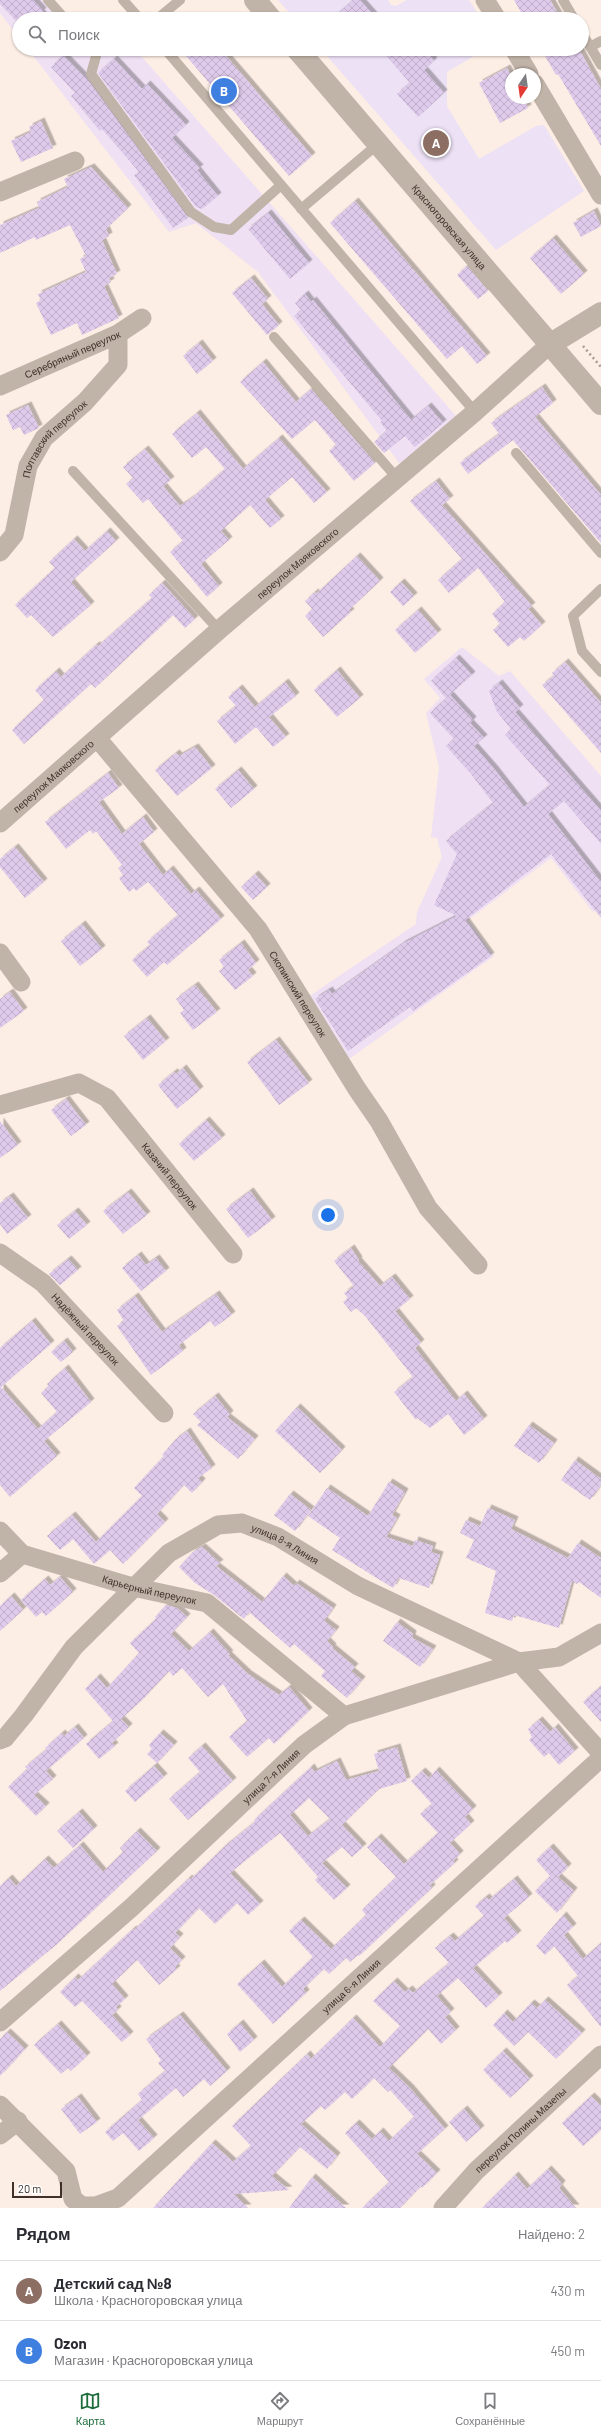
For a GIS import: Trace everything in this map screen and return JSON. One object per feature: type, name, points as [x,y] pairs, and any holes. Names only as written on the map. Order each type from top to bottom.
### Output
[{"type":"street","points":[[255,0],[265,12]]},
{"type":"street","points":[[485,0],[493,12]]},
{"type":"street","name":"Красногоровская улица","points":[[303,56],[601,404]]},
{"type":"street","points":[[518,56],[525,68]]},
{"type":"street","points":[[541,94],[601,195]]},
{"type":"street","points":[[0,192],[75,161]]},
{"type":"street","name":"переулок Маяковского","points":[[0,823],[219,630],[475,412],[549,345],[601,313]]},
{"type":"street","name":"Серебряный переулок","points":[[0,386],[118,334],[142,318]]},
{"type":"street","name":"Полтавский переулок","points":[[0,552],[14,535],[28,466],[44,438],[85,402],[118,365],[118,334]]},
{"type":"street","name":"Скопинский переулок","points":[[98,738],[258,929],[357,1089],[379,1121],[428,1208],[478,1264]]},
{"type":"street","points":[[0,953],[21,982]]},
{"type":"street","name":"Казачий переулок","points":[[0,1105],[79,1083],[107,1098],[233,1254]]},
{"type":"street","name":"Надёжный переулок","points":[[0,1253],[43,1283],[164,1414]]},
{"type":"street","name":"улица 8-я Линия","points":[[0,1740],[24,1715],[74,1647],[133,1587],[170,1553],[218,1525],[242,1523],[278,1537],[358,1586],[519,1662]]},
{"type":"street","points":[[0,1530],[22,1554],[0,1573]]},
{"type":"street","name":"Карьерный переулок","points":[[22,1554],[133,1587],[207,1603],[344,1716]]},
{"type":"street","name":"улица 7-я Линия","points":[[0,2022],[132,1906],[304,1745],[344,1716],[519,1662],[559,1657],[601,1633]]},
{"type":"street","points":[[519,1662],[601,1753]]},
{"type":"street","name":"улица 6-я Линия","points":[[18,2121],[66,2171],[74,2199],[82,2206],[96,2206],[118,2198],[601,1758]]},
{"type":"street","name":"переулок Полины Мазепы","points":[[443,2208],[476,2171],[601,2055]]},
{"type":"street","points":[[0,2105],[18,2121],[0,2135]]},
{"type":"lane","points":[[48,0],[58,12]]},
{"type":"lane","points":[[123,0],[130,12]]},
{"type":"lane","points":[[165,12],[180,0]]},
{"type":"lane","points":[[563,0],[570,12]]},
{"type":"lane","points":[[601,41],[590,47],[601,65]]},
{"type":"lane","points":[[96,56],[91,74],[191,212],[214,226],[231,230],[281,185]]},
{"type":"lane","points":[[171,56],[475,412]]},
{"type":"lane","points":[[301,209],[378,144]]},
{"type":"lane","points":[[274,337],[397,478]]},
{"type":"lane","points":[[516,453],[601,553]]},
{"type":"lane","points":[[73,471],[219,630]]},
{"type":"lane","points":[[601,589],[573,616],[582,651],[601,672]]},
{"type":"shaded area","points":[[0,0],[51,0],[61,12],[12,12],[12,29],[0,13]]},
{"type":"shaded area","points":[[278,0],[388,0],[391,5],[396,6],[407,0],[469,0],[477,12],[289,12]]},
{"type":"shaded area","points":[[33,56],[141,56],[457,417],[400,464],[258,272],[196,223],[169,232]]},
{"type":"shaded area","points":[[327,56],[474,56],[447,72],[447,106],[479,159],[536,126],[544,125],[584,191],[496,250]]},
{"type":"shaded area","points":[[462,647],[499,676],[510,671],[601,776],[601,906],[593,912],[551,858],[468,920],[494,956],[349,1059],[308,997],[416,924],[417,912],[442,857],[437,838],[431,837],[439,767],[426,713],[440,698],[424,679]]},
{"type":"building","points":[[0,0],[33,0],[43,11],[12,12],[12,17],[0,4]]},
{"type":"building","points":[[353,0],[360,0],[371,12],[340,12]]},
{"type":"building","points":[[514,0],[550,0],[557,12],[521,12]]},
{"type":"building","points":[[62,56],[64,56],[89,82],[188,218],[173,228],[134,175],[139,172],[102,129],[100,131],[71,96],[75,93],[51,67]]},
{"type":"building","points":[[186,56],[226,56],[312,156],[289,176]]},
{"type":"building","points":[[386,56],[430,56],[434,61],[424,70],[444,93],[418,117],[397,94],[410,83]]},
{"type":"building","points":[[545,56],[583,56],[601,89],[601,146],[558,74],[556,75]]},
{"type":"building","points":[[114,59],[142,89],[147,84],[186,125],[172,138],[200,168],[197,170],[218,196],[202,209],[196,207],[98,73]]},
{"type":"building","points":[[505,69],[505,104],[526,104],[528,108],[500,123],[479,83]]},
{"type":"building","points":[[41,121],[53,148],[21,162],[11,141],[31,132],[29,127]]},
{"type":"building","points":[[91,167],[128,208],[106,229],[109,236],[102,240],[117,274],[109,278],[111,282],[104,286],[119,318],[82,335],[77,323],[51,335],[36,303],[41,300],[38,294],[86,272],[80,259],[86,256],[70,225],[36,240],[35,237],[0,253],[0,225],[39,208],[37,202],[68,187],[64,179]]},
{"type":"building","points":[[355,201],[487,356],[477,364],[462,346],[447,359],[330,223]]},
{"type":"building","points":[[594,211],[601,226],[581,237],[573,223]]},
{"type":"building","points":[[268,213],[309,263],[290,279],[248,229]]},
{"type":"building","points":[[553,238],[584,274],[561,294],[530,258]]},
{"type":"building","points":[[467,266],[488,291],[478,299],[457,275]]},
{"type":"building","points":[[251,278],[268,299],[262,304],[279,325],[267,335],[232,293]]},
{"type":"building","points":[[305,294],[311,302],[313,300],[411,420],[428,406],[443,423],[415,447],[405,436],[384,453],[374,442],[387,431],[380,422],[382,421],[294,316],[301,310],[295,303]]},
{"type":"building","points":[[199,343],[213,361],[197,374],[183,356]]},
{"type":"building","points":[[263,362],[296,402],[311,389],[375,463],[354,481],[329,451],[336,445],[315,420],[292,439],[240,382]]},
{"type":"building","points":[[542,387],[553,403],[535,417],[601,495],[601,543],[513,440],[468,474],[460,463],[499,434],[491,423]]},
{"type":"building","points":[[28,405],[39,428],[24,435],[20,427],[13,430],[6,415]]},
{"type":"building","points":[[197,413],[243,469],[279,438],[327,492],[314,503],[292,477],[265,500],[281,519],[270,528],[250,505],[221,531],[229,540],[201,564],[219,586],[207,597],[170,552],[183,541],[148,499],[143,503],[126,484],[133,478],[123,467],[145,449],[171,480],[163,486],[180,506],[192,498],[225,469],[206,447],[192,458],[172,434]]},
{"type":"building","points":[[436,481],[450,499],[442,505],[532,606],[528,609],[542,625],[524,641],[520,637],[508,647],[493,630],[500,624],[492,614],[505,602],[478,568],[449,593],[438,580],[462,559],[410,501]]},
{"type":"building","points":[[107,531],[116,541],[71,582],[91,605],[53,637],[31,615],[27,618],[15,605],[55,568],[49,562],[74,539],[85,551]]},
{"type":"building","points":[[357,556],[380,581],[349,610],[351,612],[323,637],[305,616],[312,609],[305,601],[315,592],[316,594]]},
{"type":"building","points":[[401,582],[414,596],[403,606],[390,592]]},
{"type":"building","points":[[162,583],[195,619],[185,628],[173,615],[95,688],[91,684],[24,744],[12,730],[44,700],[35,690],[56,671],[61,677],[96,645],[98,646],[152,598],[149,595]]},
{"type":"building","points":[[418,610],[438,633],[415,653],[395,630]]},
{"type":"building","points":[[456,658],[472,675],[446,698],[431,681]]},
{"type":"building","points":[[565,662],[601,703],[601,753],[542,685],[554,676],[552,673]]},
{"type":"building","points":[[337,670],[360,698],[337,717],[314,690]]},
{"type":"building","points":[[285,682],[296,696],[269,717],[286,737],[273,747],[256,727],[235,744],[217,721],[236,706],[228,697],[239,688],[255,707]]},
{"type":"building","points":[[499,683],[520,708],[515,712],[601,811],[601,844],[564,801],[548,814],[601,882],[601,918],[551,854],[465,920],[491,956],[413,1011],[410,1007],[348,1051],[315,999],[329,990],[332,994],[404,943],[457,916],[434,905],[457,854],[446,841],[493,803],[471,774],[446,746],[454,739],[430,713],[450,695],[473,720],[470,723],[484,738],[474,746],[524,807],[550,785],[505,735],[511,729],[497,712],[489,691]]},
{"type":"building","points":[[195,747],[212,768],[177,796],[155,770],[176,753],[179,756]]},
{"type":"building","points":[[238,770],[254,789],[231,808],[215,789]]},
{"type":"building","points":[[108,773],[119,788],[99,802],[122,834],[143,817],[154,832],[139,844],[163,875],[170,869],[191,894],[196,890],[221,919],[167,965],[164,962],[147,977],[132,960],[150,945],[147,942],[178,915],[148,882],[136,891],[134,888],[129,892],[119,878],[123,875],[118,868],[122,865],[96,831],[93,834],[90,830],[66,849],[45,822]]},
{"type":"building","points":[[15,847],[44,882],[25,898],[0,867],[0,859]]},
{"type":"building","points":[[255,874],[267,887],[253,900],[241,887]]},
{"type":"building","points":[[82,924],[102,949],[80,966],[61,941]]},
{"type":"building","points":[[241,943],[256,963],[248,970],[253,976],[235,990],[219,971],[224,967],[219,960]]},
{"type":"building","points":[[195,985],[217,1012],[193,1030],[180,1013],[184,1010],[176,999]]},
{"type":"building","points":[[10,992],[24,1011],[0,1028],[0,999]]},
{"type":"building","points":[[147,1018],[166,1041],[143,1060],[124,1036]]},
{"type":"building","points":[[276,1040],[309,1083],[279,1105],[247,1062]]},
{"type":"building","points":[[183,1068],[200,1090],[177,1109],[158,1085],[174,1072],[176,1074]]},
{"type":"building","points":[[66,1099],[86,1125],[71,1136],[51,1110]]},
{"type":"building","points":[[206,1120],[222,1138],[194,1161],[179,1144]]},
{"type":"building","points":[[0,1121],[18,1145],[0,1158]]},
{"type":"building","points":[[250,1191],[272,1220],[248,1238],[226,1209]]},
{"type":"building","points":[[128,1192],[147,1215],[123,1234],[103,1211]]},
{"type":"building","points":[[10,1196],[28,1218],[7,1234],[0,1224],[0,1203]]},
{"type":"building","points":[[75,1211],[87,1225],[69,1239],[57,1225]]},
{"type":"building","points":[[351,1248],[359,1260],[358,1261],[380,1286],[392,1277],[410,1299],[395,1311],[421,1343],[415,1348],[456,1401],[464,1394],[484,1419],[464,1435],[448,1414],[430,1428],[417,1418],[416,1420],[394,1392],[413,1377],[365,1316],[356,1308],[351,1312],[343,1302],[348,1298],[344,1293],[354,1286],[334,1261]]},
{"type":"building","points":[[138,1255],[146,1265],[156,1258],[166,1271],[141,1291],[122,1268]]},
{"type":"building","points":[[68,1259],[78,1270],[60,1285],[49,1274]]},
{"type":"building","points":[[216,1294],[232,1315],[215,1327],[210,1321],[179,1345],[183,1351],[151,1375],[117,1326],[124,1321],[117,1310],[135,1296],[162,1332]]},
{"type":"building","points":[[32,1321],[51,1344],[1,1387],[38,1429],[57,1412],[41,1393],[49,1386],[47,1384],[65,1368],[91,1402],[44,1441],[57,1456],[10,1497],[0,1485],[0,1348]]},
{"type":"building","points":[[64,1341],[73,1352],[61,1362],[51,1352]]},
{"type":"building","points":[[215,1396],[230,1414],[227,1417],[255,1439],[238,1459],[197,1425],[201,1422],[193,1414]]},
{"type":"building","points":[[297,1407],[342,1450],[320,1473],[275,1431]]},
{"type":"building","points":[[529,1425],[554,1443],[539,1463],[514,1446]]},
{"type":"building","points":[[187,1431],[212,1468],[198,1478],[202,1482],[192,1493],[184,1485],[157,1514],[165,1522],[123,1564],[110,1550],[94,1564],[73,1539],[60,1550],[47,1536],[72,1515],[96,1542],[142,1496],[134,1488],[164,1456],[162,1455],[176,1439]]},
{"type":"building","points":[[575,1460],[601,1479],[601,1485],[590,1500],[561,1480]]},
{"type":"building","points":[[389,1482],[405,1492],[392,1515],[397,1518],[386,1537],[413,1546],[415,1540],[433,1546],[431,1552],[440,1555],[429,1588],[399,1578],[393,1588],[332,1550],[340,1538],[308,1516],[327,1488],[368,1516]]},
{"type":"building","points":[[290,1494],[311,1510],[295,1531],[274,1515]]},
{"type":"building","points":[[488,1508],[515,1520],[511,1529],[568,1558],[578,1543],[601,1558],[601,1598],[579,1582],[577,1584],[572,1581],[559,1628],[514,1615],[512,1621],[485,1613],[496,1571],[466,1558],[474,1540],[460,1533],[466,1520],[480,1526]]},
{"type":"building","points":[[202,1547],[220,1563],[216,1566],[262,1602],[283,1576],[294,1586],[296,1583],[333,1608],[324,1621],[336,1630],[327,1641],[333,1647],[332,1648],[355,1667],[351,1671],[362,1680],[347,1698],[321,1676],[325,1671],[294,1644],[290,1648],[249,1612],[244,1619],[214,1595],[195,1583],[179,1567],[193,1552]]},
{"type":"building","points":[[60,1577],[73,1592],[46,1616],[42,1612],[36,1617],[21,1600],[45,1579],[50,1585]]},
{"type":"building","points":[[11,1596],[23,1610],[0,1631],[0,1606]]},
{"type":"building","points":[[166,1605],[177,1608],[187,1617],[171,1634],[189,1651],[210,1632],[230,1654],[228,1655],[248,1674],[279,1695],[289,1687],[309,1711],[274,1744],[269,1738],[247,1757],[229,1737],[247,1721],[223,1684],[208,1697],[182,1668],[173,1676],[169,1671],[141,1701],[121,1719],[129,1727],[112,1743],[115,1746],[99,1759],[86,1744],[113,1721],[85,1689],[97,1677],[107,1688],[139,1653],[130,1643],[156,1619],[155,1617]]},
{"type":"building","points":[[397,1622],[413,1634],[412,1638],[433,1649],[420,1667],[383,1641]]},
{"type":"building","points":[[601,1686],[601,1722],[583,1702]]},
{"type":"building","points":[[539,1720],[550,1732],[555,1727],[575,1751],[559,1765],[549,1753],[544,1757],[529,1740],[532,1737],[528,1729]]},
{"type":"building","points":[[75,1727],[84,1738],[46,1771],[53,1779],[34,1795],[46,1806],[36,1816],[8,1787],[27,1769],[25,1767],[47,1749],[45,1748],[62,1733],[64,1736]]},
{"type":"building","points":[[160,1733],[174,1745],[157,1763],[147,1754],[152,1749],[149,1745]]},
{"type":"building","points":[[202,1746],[233,1781],[188,1820],[169,1799],[200,1772],[188,1758]]},
{"type":"building","points":[[397,1747],[407,1781],[379,1789],[342,1825],[363,1847],[352,1857],[342,1847],[322,1863],[347,1888],[334,1900],[315,1880],[318,1877],[280,1833],[230,1873],[260,1904],[248,1915],[237,1903],[215,1924],[199,1908],[175,1933],[180,1937],[170,1948],[182,1960],[175,1967],[177,1969],[159,1985],[137,1960],[112,1984],[125,1999],[116,2007],[118,2010],[112,2015],[130,2035],[122,2042],[82,2001],[75,2007],[60,1992],[75,1977],[78,1980],[189,1878],[190,1880],[225,1846],[255,1822],[254,1820],[311,1767],[314,1772],[337,1761],[346,1780],[379,1771],[374,1754]],"holes":[[[309,1798],[330,1819],[308,1836],[290,1815]]]},
{"type":"building","points":[[154,1766],[164,1777],[135,1802],[125,1791]]},
{"type":"building","points":[[436,1770],[473,1809],[465,1817],[471,1824],[450,1843],[460,1854],[453,1861],[455,1863],[430,1885],[432,1888],[359,1956],[358,1955],[350,1962],[346,1958],[329,1974],[324,1969],[303,1989],[306,1993],[273,2024],[237,1984],[261,1963],[282,1987],[313,1957],[289,1931],[301,1920],[331,1949],[366,1915],[362,1910],[396,1877],[367,1847],[378,1837],[404,1864],[438,1833],[420,1814],[432,1804],[411,1781],[422,1771],[429,1778]]},
{"type":"building","points":[[79,1812],[94,1829],[73,1848],[57,1831]]},
{"type":"building","points":[[137,1831],[157,1851],[56,1945],[0,1991],[0,1886],[9,1878],[16,1886],[45,1859],[54,1868],[80,1845],[103,1872],[123,1852],[120,1848]]},
{"type":"building","points":[[550,1847],[568,1867],[558,1877],[574,1891],[557,1913],[535,1891],[550,1876],[536,1860]]},
{"type":"building","points":[[514,1879],[529,1897],[504,1918],[518,1934],[507,1943],[505,1941],[473,1968],[499,1996],[486,2008],[458,1978],[437,1996],[451,2012],[445,2017],[456,2030],[441,2044],[428,2029],[389,2068],[410,2088],[445,2129],[417,2154],[437,2173],[422,2188],[421,2186],[400,2208],[362,2208],[389,2182],[345,2133],[356,2123],[372,2139],[380,2131],[389,2141],[414,2117],[390,2090],[388,2092],[374,2078],[352,2099],[345,2092],[325,2110],[321,2106],[301,2124],[337,2156],[327,2169],[300,2147],[272,2176],[289,2190],[234,2194],[248,2208],[153,2208],[212,2143],[233,2162],[251,2146],[232,2126],[307,2054],[311,2059],[353,2018],[380,2047],[400,2026],[373,2001],[394,1981],[405,1992],[409,1989],[413,1993],[449,1963],[435,1948],[450,1936],[455,1941],[484,1916],[475,1906],[486,1897],[489,1900]]},
{"type":"building","points":[[563,1915],[573,1927],[564,1935],[583,1959],[601,1943],[601,2027],[567,1985],[578,1976],[554,1946],[545,1955],[536,1946]]},
{"type":"building","points":[[545,2000],[582,2033],[556,2059],[528,2032],[514,2046],[493,2025],[504,2013],[513,2022],[531,2003],[537,2008]]},
{"type":"building","points":[[180,2015],[227,2071],[210,2086],[204,2079],[183,2097],[176,2088],[138,2120],[154,2138],[139,2151],[123,2133],[113,2141],[105,2132],[142,2100],[138,2094],[165,2071],[158,2063],[161,2060],[146,2039]]},
{"type":"building","points":[[240,2023],[254,2040],[240,2052],[227,2034]]},
{"type":"building","points":[[58,2024],[87,2056],[71,2071],[68,2068],[61,2074],[34,2045]]},
{"type":"building","points":[[7,2032],[25,2049],[0,2076],[0,2039]]},
{"type":"building","points":[[503,2051],[530,2079],[510,2098],[483,2070]]},
{"type":"building","points":[[591,2096],[601,2106],[601,2130],[583,2146],[562,2123]]},
{"type":"building","points":[[78,2097],[97,2122],[80,2134],[61,2109]]},
{"type":"building","points":[[464,2109],[481,2129],[466,2142],[449,2122]]},
{"type":"building","points":[[548,2169],[562,2184],[559,2188],[576,2208],[482,2208],[515,2175],[527,2189]]},
{"type":"building","points":[[312,2177],[346,2208],[289,2208]]},
{"type":"place","name":"Ozon","points":[[224,91]]},
{"type":"place","name":"Детский сад №8","points":[[436,143]]}]
